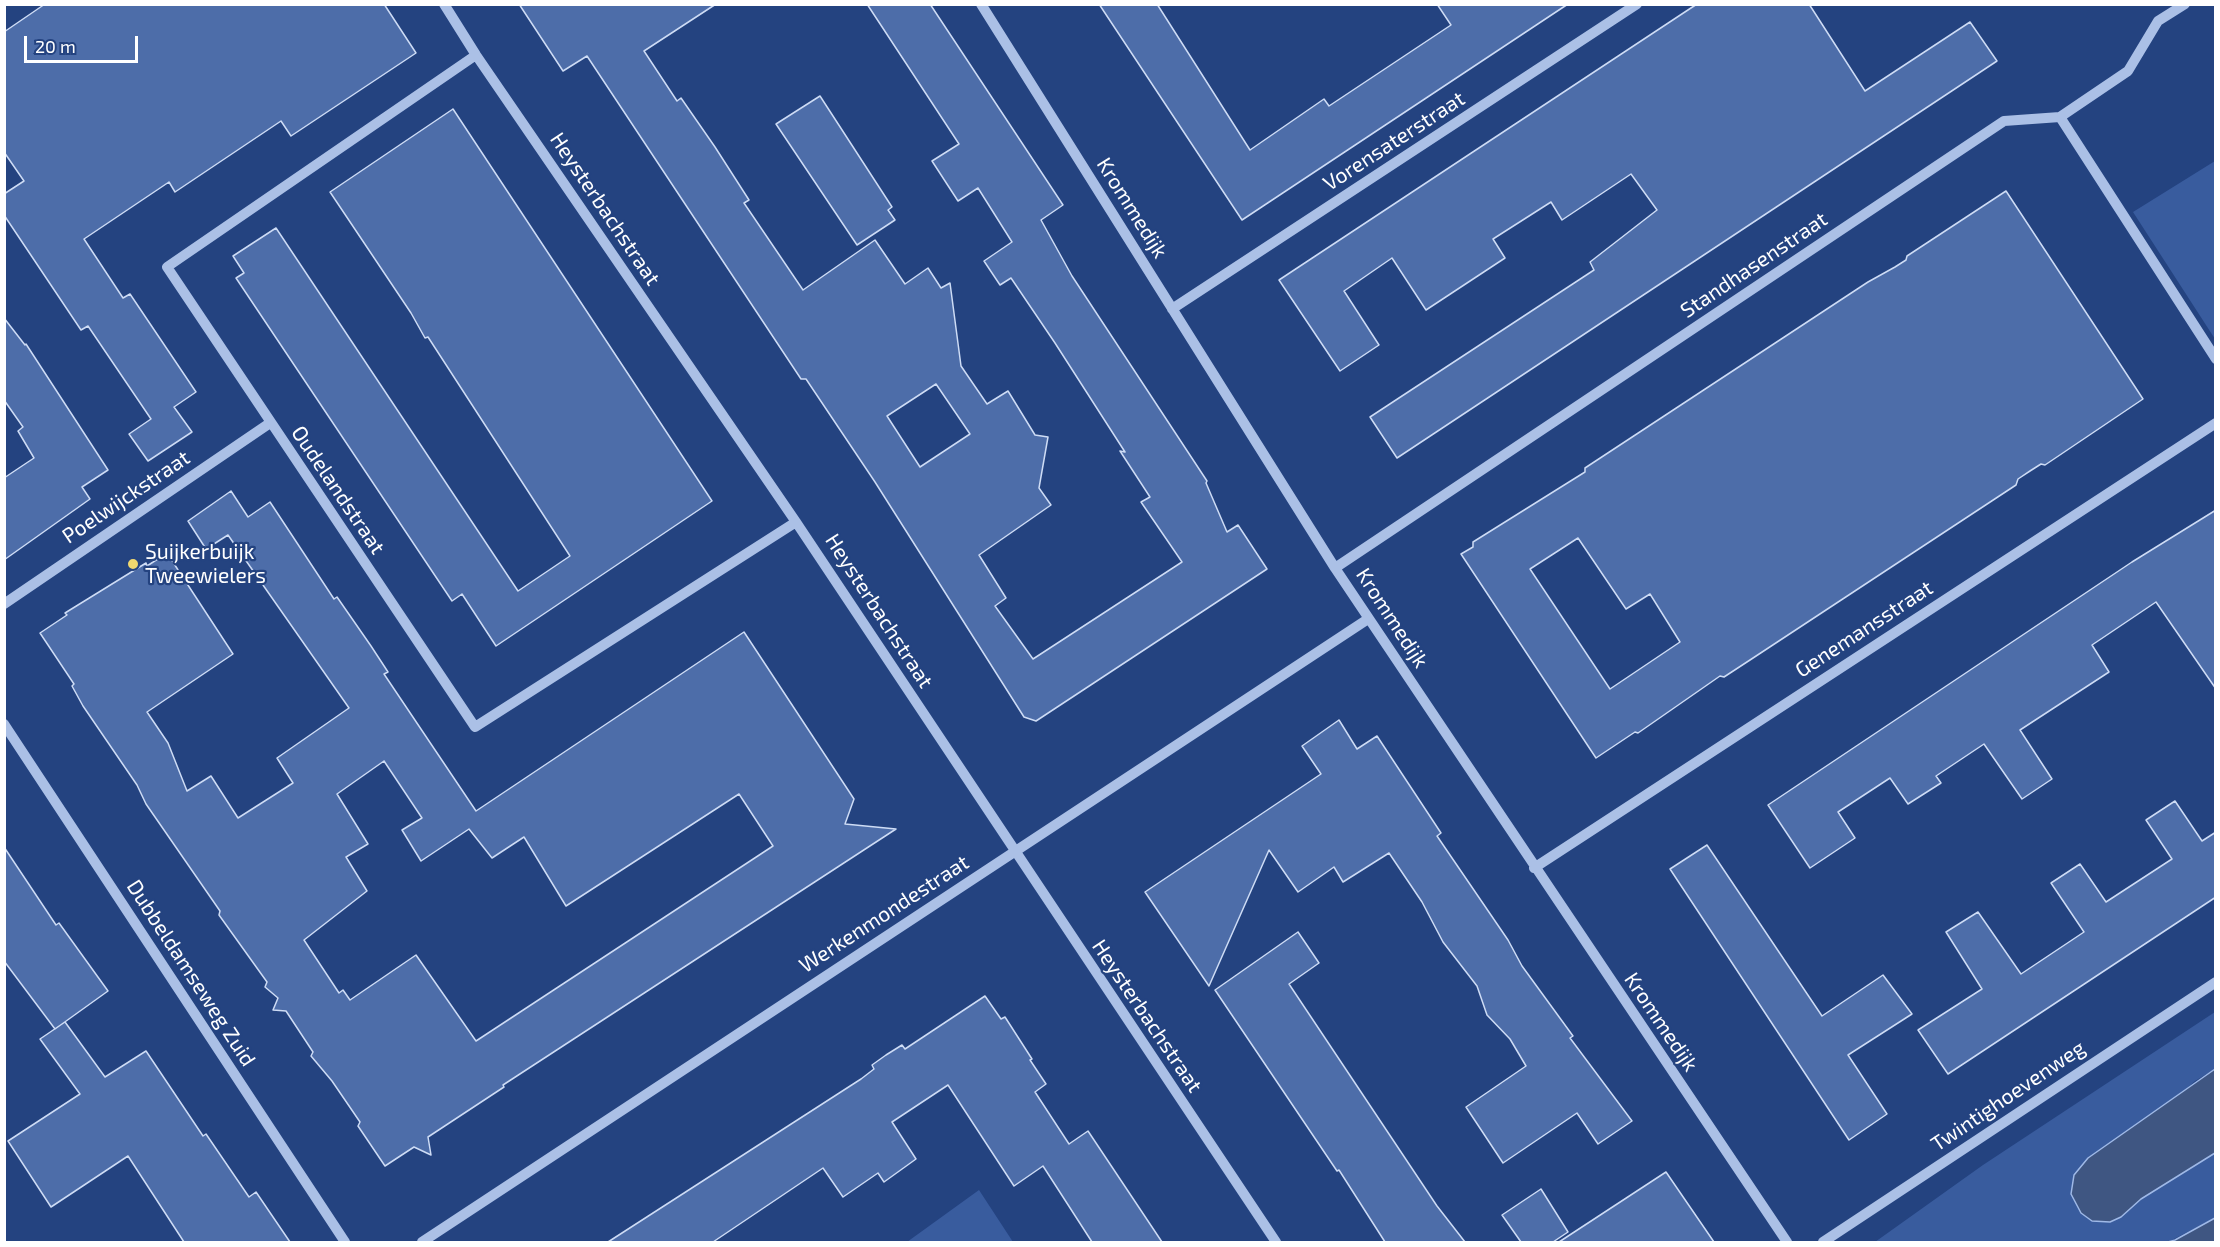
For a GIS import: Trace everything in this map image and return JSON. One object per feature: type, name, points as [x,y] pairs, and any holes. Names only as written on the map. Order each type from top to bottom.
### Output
[{"type":"street","name":"Heysterbachstraat","points":[[444,4],[476,56],[796,522],[1276,1242]]},
{"type":"street","name":"Krommedijk","points":[[981,4],[1368,619],[1787,1242]]},
{"type":"street","name":"Vorensaterstraat","points":[[1172,309],[1637,4]]},
{"type":"street","name":"Standhasenstraat","points":[[1335,568],[2004,121],[2060,117],[2128,71],[2158,21],[2185,4]]},
{"type":"street","name":"Oudelandstraat","points":[[476,56],[167,267],[475,727],[796,522]]},
{"type":"street","points":[[2060,117],[2216,359]]},
{"type":"street","name":"Poelwijckstraat","points":[[4,603],[270,423]]},
{"type":"street","name":"Genemansstraat","points":[[1534,868],[2216,423]]},
{"type":"street","name":"Werkenmondestraat","points":[[422,1242],[1368,619]]},
{"type":"street","name":"Dubbeldamseweg Zuid","points":[[4,724],[345,1242]]},
{"type":"street","name":"Twintighoevenweg","points":[[1823,1242],[2216,982]]},
{"type":"shaded area","points":[[2215,161],[2215,339],[2133,212]]},
{"type":"shaded area","points":[[2215,1012],[2215,1069],[2195,1081],[2071,1194],[2081,1213],[2092,1221],[2121,1217],[2141,1199],[2215,1153],[2215,1218],[2168,1242],[1875,1242],[1983,1165]]},
{"type":"shaded area","points":[[2215,1069],[2215,1153],[2141,1199],[2121,1217],[2110,1222],[2092,1221],[2081,1213],[2071,1194],[2074,1175],[2088,1158]]},
{"type":"shaded area","points":[[979,1190],[1013,1242],[907,1242]]},
{"type":"shaded area","points":[[2215,1218],[2215,1242],[2168,1242],[2175,1240]]},
{"type":"building","points":[[45,4],[384,4],[416,53],[291,136],[281,121],[175,192],[169,182],[84,239],[123,298],[130,294],[196,392],[174,407],[192,432],[148,461],[129,434],[151,419],[88,326],[81,330],[4,215],[4,194],[24,181],[4,152],[4,32]]},
{"type":"building","points":[[519,4],[716,4],[644,51],[677,101],[681,98],[715,147],[749,200],[744,203],[803,290],[875,240],[905,284],[928,268],[941,288],[950,283],[961,366],[987,404],[1008,391],[1035,435],[1048,437],[1039,488],[1051,505],[979,555],[1006,598],[995,606],[1033,659],[1182,562],[1141,502],[1150,497],[1120,451],[1125,452],[1055,343],[1011,278],[1000,285],[984,261],[1012,242],[978,188],[958,201],[932,161],[959,144],[867,4],[930,4],[1063,205],[1041,220],[1072,276],[1207,481],[1227,532],[1238,525],[1267,569],[1036,721],[1024,717],[875,482],[806,379],[801,379],[587,56],[563,71]],"holes":[[[936,384],[970,434],[920,467],[887,416]]]},
{"type":"building","points":[[1099,4],[1157,4],[1250,150],[1324,99],[1329,106],[1451,25],[1437,4],[1568,4],[1242,220]]},
{"type":"building","points":[[1697,4],[1809,4],[1865,91],[1970,22],[1997,61],[1397,458],[1370,417],[1594,270],[1590,262],[1657,210],[1631,174],[1562,220],[1551,202],[1493,239],[1505,258],[1426,310],[1392,258],[1344,291],[1379,345],[1340,371],[1279,280]]},
{"type":"building","points":[[820,96],[892,207],[888,210],[895,220],[857,245],[776,124]]},
{"type":"building","points":[[453,109],[712,501],[496,646],[462,594],[452,601],[236,278],[244,273],[233,256],[276,228],[518,591],[570,556],[428,337],[425,338],[411,313],[330,192]]},
{"type":"building","points":[[2006,191],[2143,399],[2045,465],[2041,464],[2030,471],[2018,479],[2016,485],[1750,660],[1724,677],[1720,676],[1638,733],[1635,732],[1596,758],[1461,554],[1473,547],[1473,542],[1585,472],[1585,468],[1868,282],[1906,260],[1907,256]],"holes":[[[1578,538],[1626,609],[1650,594],[1680,642],[1610,689],[1530,569]]]},
{"type":"building","points":[[4,318],[26,344],[108,470],[82,487],[90,499],[4,560],[4,478],[34,458],[18,431],[23,427],[4,400]]},
{"type":"building","points":[[231,491],[248,517],[270,502],[334,599],[337,597],[371,646],[388,672],[384,674],[476,811],[744,632],[854,799],[845,824],[896,829],[503,1085],[504,1087],[428,1137],[431,1155],[414,1147],[385,1166],[358,1126],[360,1122],[332,1081],[311,1056],[313,1052],[286,1011],[273,1010],[278,998],[265,987],[267,982],[219,915],[220,911],[146,804],[137,785],[83,706],[72,686],[74,684],[40,633],[67,615],[65,613],[146,563],[147,566],[167,553],[233,654],[147,712],[168,743],[187,791],[211,776],[238,818],[293,783],[277,758],[349,708],[228,535],[206,549],[188,521]],"holes":[[[384,761],[422,818],[402,830],[421,861],[469,829],[492,858],[524,837],[566,906],[739,794],[773,846],[476,1041],[416,955],[350,1000],[343,990],[339,993],[304,940],[367,891],[346,857],[368,844],[337,794]]]},
{"type":"building","points":[[2216,510],[2216,689],[2156,602],[2092,645],[2109,672],[2020,730],[2052,779],[2022,799],[1984,744],[1936,776],[1941,783],[1908,804],[1890,778],[1838,812],[1855,838],[1810,868],[1768,805],[2132,562]]},
{"type":"building","points":[[1339,720],[1357,749],[1377,736],[1441,833],[1437,836],[1508,940],[1522,966],[1573,1036],[1570,1038],[1632,1121],[1598,1144],[1577,1113],[1503,1163],[1466,1107],[1526,1066],[1510,1039],[1487,1015],[1477,986],[1443,942],[1422,902],[1389,853],[1343,882],[1334,867],[1298,892],[1269,850],[1209,986],[1145,892],[1321,774],[1302,746]]},
{"type":"building","points":[[2175,801],[2202,841],[2216,832],[2216,897],[1948,1074],[1918,1030],[1982,989],[1946,932],[1978,912],[2021,974],[2084,932],[2051,883],[2080,864],[2106,902],[2172,859],[2146,820]]},
{"type":"building","points":[[1707,845],[1822,1016],[1883,975],[1912,1014],[1848,1055],[1887,1114],[1849,1140],[1670,869]]},
{"type":"building","points":[[4,847],[56,925],[59,923],[108,991],[55,1029],[4,961]]},
{"type":"building","points":[[1298,932],[1319,963],[1289,984],[1437,1206],[1465,1242],[1385,1242],[1339,1170],[1337,1171],[1215,990]]},
{"type":"building","points":[[985,996],[1001,1019],[1005,1017],[1032,1059],[1030,1060],[1046,1084],[1035,1092],[1069,1144],[1088,1131],[1162,1242],[1092,1242],[1043,1166],[1014,1186],[948,1085],[892,1122],[916,1159],[884,1182],[878,1173],[843,1197],[823,1168],[713,1242],[608,1242],[861,1079],[874,1069],[872,1065],[886,1055],[902,1045],[905,1049]]},
{"type":"building","points":[[65,1022],[105,1077],[146,1051],[203,1136],[206,1134],[249,1197],[256,1192],[290,1242],[184,1242],[128,1156],[51,1207],[8,1141],[80,1094],[40,1039]]},
{"type":"building","points":[[1666,1172],[1714,1242],[1559,1242]]},
{"type":"building","points":[[1541,1189],[1568,1232],[1553,1242],[1521,1242],[1502,1215]]},
{"type":"place","name":"Suijkerbuijk Tweewielers","points":[[133,564]]}]
